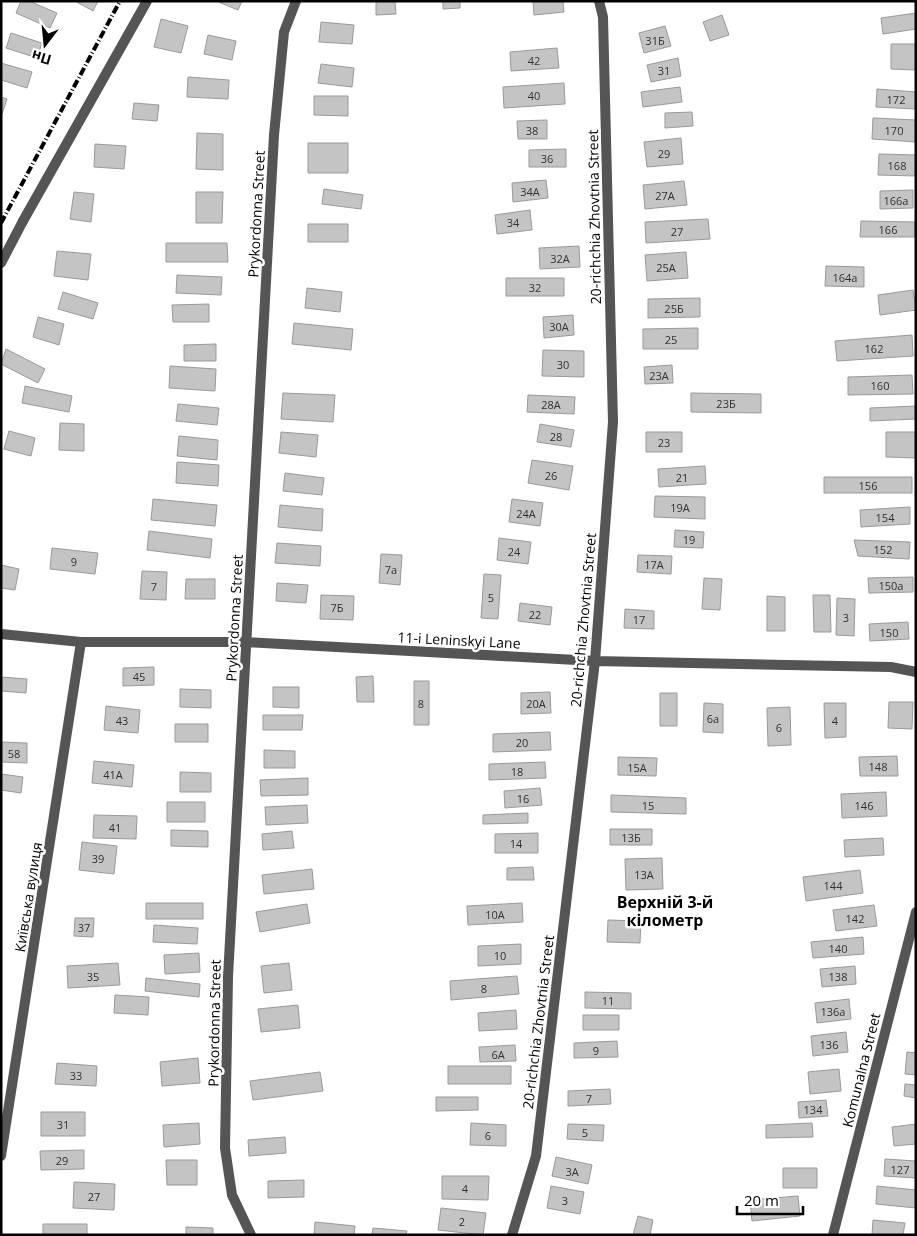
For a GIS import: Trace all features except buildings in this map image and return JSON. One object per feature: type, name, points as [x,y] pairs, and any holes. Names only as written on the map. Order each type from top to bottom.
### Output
[{"type":"street","points":[[1,263],[147,1]]},
{"type":"street","name":"Prykordonna Street","points":[[251,1235],[232,1195],[225,1148],[228,976],[274,136],[284,32],[296,1]]},
{"type":"street","name":"20-richchia Zhovtnia Street","points":[[512,1235],[536,1156],[595,661],[612,422],[603,17],[599,1]]},
{"type":"street","name":"11-i Leninskyi Lane","points":[[1,634],[81,642],[246,642],[595,661],[891,667],[916,672]]},
{"type":"street","name":"Київська вулиця","points":[[1,1156],[81,642]]},
{"type":"street","name":"Komunalna Street","points":[[833,1235],[916,912]]},
{"type":"railway","points":[[1,223],[120,1]]},
{"type":"district","name":"Верхній 3-й кілометр","points":[[665,911]]}]
